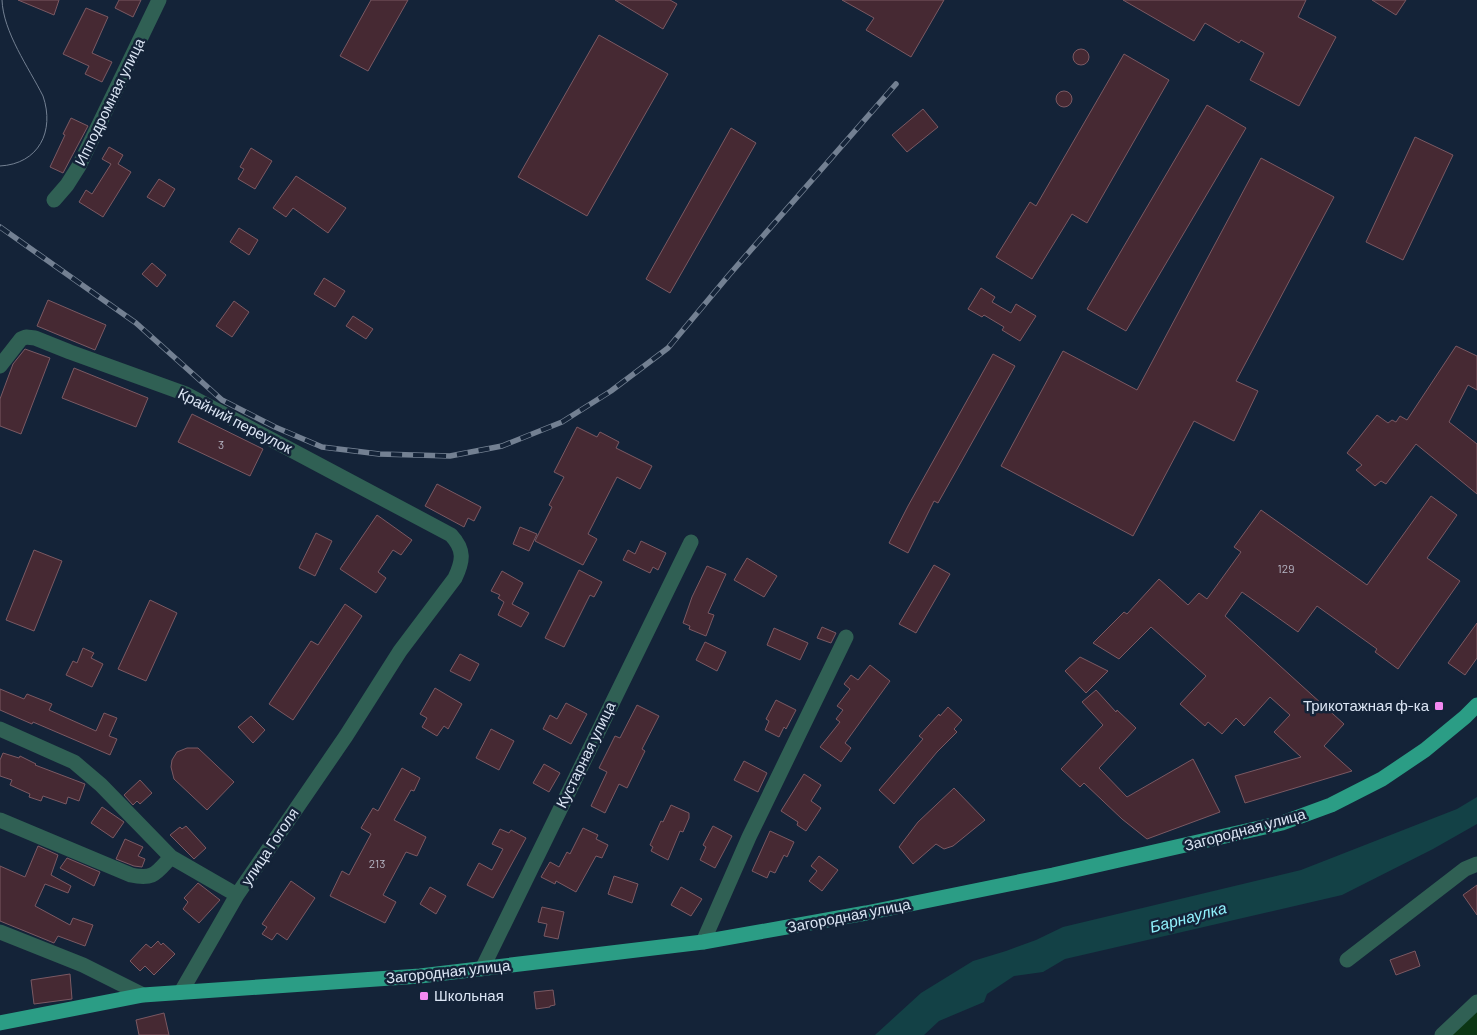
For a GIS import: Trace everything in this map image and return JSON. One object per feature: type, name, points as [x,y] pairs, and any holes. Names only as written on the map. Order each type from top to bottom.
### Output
[{"type":"main road","name":"Загородная улица","points":[[181,992],[404,977],[703,942],[866,913],[1147,855],[1282,823],[1330,805],[1382,778],[1425,750],[1477,705]]},
{"type":"main road","points":[[0,1023],[143,995],[181,992]]},
{"type":"street","name":"Ипподромная улица","points":[[54,200],[67,185],[79,166],[159,0]]},
{"type":"street","name":"Крайний переулок","points":[[0,366],[20,339],[26,337],[35,338],[186,394],[451,535],[459,543],[461,554]]},
{"type":"street","name":"Кустарная улица","points":[[482,969],[690,542]]},
{"type":"street","name":"улица Гоголя","points":[[181,992],[237,895],[346,736],[400,651],[455,578],[462,565],[461,554]]},
{"type":"street","points":[[703,942],[750,837],[846,637]]},
{"type":"street","points":[[0,729],[74,762],[101,785],[171,857],[237,895]]},
{"type":"street","points":[[0,820],[131,876],[144,878],[153,876],[171,857]]},
{"type":"street","points":[[1348,960],[1465,870],[1477,864]]},
{"type":"street","points":[[0,932],[83,965],[143,995]]},
{"type":"street","points":[[1442,1035],[1477,1002]]},
{"type":"green space","points":[[1477,1010],[1477,1035],[1450,1035]]},
{"type":"water","name":"Барнаулка","points":[[1477,797],[1477,824],[1433,849],[1342,895],[1065,959],[1043,972],[1014,976],[987,994],[984,1002],[939,1021],[924,1035],[875,1035],[921,993],[973,961],[1036,940],[1063,927],[1301,870],[1457,809]]},
{"type":"building","points":[[18,0],[59,0],[54,15]]},
{"type":"building","points":[[119,0],[141,0],[133,17],[115,8]]},
{"type":"building","points":[[371,0],[408,0],[368,71],[340,56]]},
{"type":"building","points":[[615,0],[670,0],[677,4],[663,29]]},
{"type":"building","points":[[842,0],[944,0],[911,57],[866,30],[874,18]]},
{"type":"building","points":[[1123,0],[1306,0],[1298,17],[1336,37],[1299,106],[1250,80],[1264,53],[1241,40],[1239,43],[1205,23],[1194,41]]},
{"type":"building","points":[[1372,0],[1406,0],[1396,15]]},
{"type":"building","points":[[86,8],[108,17],[92,53],[112,62],[102,82],[85,74],[89,66],[63,54]]},
{"type":"building","points":[[599,35],[668,74],[587,216],[518,177]]},
{"type":"building","points":[[1081,49],[1089,57],[1081,65],[1073,57]]},
{"type":"building","points":[[1124,54],[1169,80],[1087,223],[1072,214],[1032,279],[996,257],[1030,202],[1036,206]]},
{"type":"building","points":[[1064,91],[1072,99],[1064,107],[1056,99]]},
{"type":"building","points":[[1207,105],[1246,128],[1126,331],[1087,309]]},
{"type":"building","points":[[923,109],[938,127],[907,152],[892,135]]},
{"type":"building","points":[[71,118],[88,126],[63,173],[50,167]]},
{"type":"building","points":[[731,128],[756,143],[670,293],[646,279]]},
{"type":"building","points":[[1415,137],[1453,155],[1403,260],[1366,242]]},
{"type":"building","points":[[109,147],[123,155],[118,164],[131,172],[103,217],[79,202],[86,190],[92,194],[111,164],[102,159]]},
{"type":"building","points":[[251,148],[272,161],[255,189],[238,179],[244,169],[240,167]]},
{"type":"building","points":[[1261,158],[1334,197],[1236,381],[1258,391],[1234,441],[1194,421],[1133,536],[1001,466],[1063,351],[1137,390]]},
{"type":"building","points":[[296,176],[346,208],[328,233],[293,208],[286,217],[273,208]]},
{"type":"building","points":[[159,179],[175,189],[164,207],[147,197]]},
{"type":"building","points":[[239,228],[258,240],[249,255],[230,242]]},
{"type":"building","points":[[152,263],[166,275],[157,287],[142,274]]},
{"type":"building","points":[[324,278],[345,291],[335,307],[314,294]]},
{"type":"building","points":[[981,288],[995,297],[992,302],[1011,313],[1016,304],[1036,316],[1020,341],[1002,330],[1004,327],[984,315],[982,317],[968,309]]},
{"type":"building","points":[[48,300],[106,325],[95,350],[37,326]]},
{"type":"building","points":[[234,301],[249,312],[232,337],[216,326]]},
{"type":"building","points":[[353,316],[373,329],[366,339],[346,326]]},
{"type":"building","points":[[1456,346],[1477,356],[1477,390],[1468,385],[1449,422],[1477,444],[1477,494],[1416,444],[1386,484],[1381,481],[1375,486],[1356,470],[1362,465],[1347,453],[1377,415],[1388,423],[1392,420],[1396,422],[1400,416],[1407,420]]},
{"type":"building","points":[[25,349],[50,358],[21,434],[0,426],[0,399],[13,364]]},
{"type":"building","points":[[993,354],[1015,366],[938,503],[934,501],[908,553],[889,543]]},
{"type":"building","points":[[74,368],[148,398],[136,427],[62,398]]},
{"type":"building","points":[[192,414],[263,449],[250,476],[178,442]]},
{"type":"building","points":[[577,427],[597,437],[600,432],[619,442],[616,448],[652,466],[640,489],[617,477],[588,534],[597,539],[583,565],[535,541],[552,507],[549,505],[564,477],[554,472]]},
{"type":"building","points":[[437,484],[481,507],[474,521],[468,518],[464,527],[425,506]]},
{"type":"building","points":[[1431,496],[1457,515],[1427,558],[1460,581],[1398,669],[1375,652],[1377,649],[1317,606],[1298,632],[1242,592],[1225,616],[1344,724],[1324,746],[1352,771],[1245,803],[1235,776],[1301,757],[1274,732],[1290,715],[1270,697],[1244,726],[1236,718],[1222,734],[1208,722],[1205,726],[1180,704],[1206,676],[1151,627],[1119,659],[1093,643],[1124,612],[1127,614],[1159,579],[1188,605],[1199,593],[1207,599],[1241,552],[1234,547],[1261,510],[1367,585]]},
{"type":"building","points":[[377,515],[412,540],[401,555],[393,550],[378,572],[386,578],[376,593],[340,569]]},
{"type":"building","points":[[520,527],[537,534],[529,551],[513,544]]},
{"type":"building","points":[[316,533],[332,541],[315,576],[299,568]]},
{"type":"building","points":[[641,541],[666,553],[658,570],[653,567],[650,573],[623,560],[628,550],[635,554]]},
{"type":"building","points":[[34,550],[62,561],[34,631],[6,620]]},
{"type":"building","points":[[747,558],[777,576],[764,597],[734,580]]},
{"type":"building","points":[[934,565],[950,574],[916,633],[899,624]]},
{"type":"building","points":[[707,566],[726,574],[708,613],[714,615],[706,636],[689,629],[690,626],[683,623],[692,597]]},
{"type":"building","points":[[579,570],[602,582],[594,597],[590,595],[564,647],[545,638]]},
{"type":"building","points":[[502,571],[523,583],[512,604],[529,613],[521,627],[498,615],[504,602],[498,598],[500,595],[491,591]]},
{"type":"building","points":[[150,600],[177,613],[146,681],[118,669]]},
{"type":"building","points":[[345,604],[362,616],[293,720],[269,704],[311,641],[318,645]]},
{"type":"building","points":[[1477,623],[1477,658],[1465,675],[1448,663]]},
{"type":"building","points":[[822,627],[836,633],[831,643],[817,638]]},
{"type":"building","points":[[774,628],[808,643],[800,660],[767,645]]},
{"type":"building","points":[[705,642],[726,652],[717,671],[696,660]]},
{"type":"building","points":[[83,648],[94,653],[91,658],[103,664],[92,687],[66,675],[73,661],[77,663]]},
{"type":"building","points":[[460,654],[479,664],[470,681],[450,671]]},
{"type":"building","points":[[1080,657],[1108,671],[1086,693],[1065,671]]},
{"type":"building","points":[[870,665],[890,681],[845,743],[851,748],[841,762],[820,747],[840,722],[836,719],[843,710],[837,706],[850,689],[844,684],[851,675],[858,680]]},
{"type":"building","points":[[435,688],[462,704],[448,729],[444,726],[437,736],[422,727],[427,718],[420,714]]},
{"type":"building","points":[[0,689],[24,699],[27,694],[52,704],[49,710],[96,731],[104,713],[117,718],[109,736],[117,739],[110,755],[0,710]]},
{"type":"building","points":[[1096,690],[1116,712],[1117,710],[1136,728],[1099,768],[1127,797],[1193,759],[1220,812],[1147,839],[1122,819],[1084,783],[1080,787],[1061,769],[1103,725],[1082,702]]},
{"type":"building","points":[[776,700],[796,710],[786,729],[784,727],[779,737],[765,730],[769,721],[766,719]]},
{"type":"building","points":[[566,703],[587,714],[571,744],[543,729],[550,715],[557,719]]},
{"type":"building","points":[[637,705],[659,716],[642,749],[645,751],[627,788],[619,784],[605,813],[591,806],[607,772],[599,768],[615,736],[620,738]]},
{"type":"building","points":[[948,707],[962,720],[954,729],[957,732],[937,752],[894,804],[879,790],[923,739],[919,736]]},
{"type":"building","points":[[251,716],[265,730],[253,743],[238,727]]},
{"type":"building","points":[[491,729],[514,741],[499,770],[476,758]]},
{"type":"building","points":[[187,748],[198,748],[234,782],[207,810],[174,779],[171,767],[172,760],[177,752]]},
{"type":"building","points":[[3,753],[19,758],[20,756],[35,765],[85,784],[79,801],[68,797],[66,804],[43,796],[41,801],[29,797],[30,794],[10,785],[12,780],[0,776],[0,760]]},
{"type":"building","points":[[744,761],[767,773],[758,792],[734,780]]},
{"type":"building","points":[[544,764],[560,773],[549,792],[533,783]]},
{"type":"building","points":[[402,768],[420,778],[414,791],[411,790],[394,820],[426,837],[417,856],[406,852],[383,895],[396,902],[385,923],[330,896],[342,871],[349,875],[371,834],[361,828],[373,808],[378,811]]},
{"type":"building","points":[[804,774],[821,785],[811,801],[821,808],[806,831],[797,825],[798,822],[781,811]]},
{"type":"building","points":[[140,780],[152,793],[140,804],[137,801],[133,805],[124,795]]},
{"type":"building","points":[[954,788],[985,820],[953,846],[944,849],[936,844],[913,864],[899,847],[918,822]]},
{"type":"building","points":[[671,805],[689,813],[689,818],[683,832],[680,831],[668,860],[651,851],[653,847],[650,845]]},
{"type":"building","points":[[102,807],[124,822],[113,838],[91,823]]},
{"type":"building","points":[[186,826],[206,848],[194,859],[170,835],[180,827],[182,829]]},
{"type":"building","points":[[713,826],[732,836],[715,868],[700,860],[706,847],[703,845]]},
{"type":"building","points":[[583,828],[598,835],[596,839],[608,845],[602,858],[596,856],[576,892],[556,881],[555,884],[541,877],[550,862],[559,867],[567,852],[570,854]]},
{"type":"building","points":[[500,829],[509,833],[511,830],[526,838],[493,898],[467,885],[479,863],[492,870],[503,849],[492,844]]},
{"type":"building","points":[[770,831],[794,842],[787,857],[784,855],[775,873],[770,871],[767,878],[752,871]]},
{"type":"building","points":[[125,839],[143,847],[138,856],[145,859],[142,867],[116,859]]},
{"type":"building","points":[[38,846],[58,855],[51,875],[71,886],[68,893],[45,884],[35,906],[70,925],[73,918],[93,925],[85,946],[58,936],[54,943],[0,921],[0,866],[25,877]]},
{"type":"building","points":[[819,856],[838,870],[822,891],[809,881],[817,871],[811,866]]},
{"type":"building","points":[[67,858],[100,872],[94,886],[60,868]]},
{"type":"building","points":[[614,876],[638,884],[632,903],[608,894]]},
{"type":"building","points":[[291,881],[315,898],[287,940],[277,933],[272,940],[262,934],[267,927],[262,924]]},
{"type":"building","points":[[198,883],[220,900],[199,923],[183,909],[188,902],[184,898]]},
{"type":"building","points":[[1477,885],[1477,915],[1463,895]]},
{"type":"building","points":[[430,887],[446,896],[436,914],[420,904]]},
{"type":"building","points":[[681,887],[702,899],[691,916],[671,905]]},
{"type":"building","points":[[542,907],[564,912],[558,939],[544,936],[547,924],[538,922]]},
{"type":"building","points":[[158,941],[175,954],[154,975],[145,966],[140,971],[130,961],[146,944],[151,948]]},
{"type":"building","points":[[1415,951],[1420,966],[1396,975],[1390,960]]},
{"type":"building","points":[[70,974],[72,999],[34,1004],[31,980]]},
{"type":"building","points":[[553,990],[555,1005],[536,1009],[534,992]]},
{"type":"building","points":[[164,1013],[169,1035],[139,1035],[136,1020]]},
{"type":"tram line","points":[[0,166],[14,164],[34,152],[41,143],[47,121],[43,96],[12,37],[3,12],[2,0]]},
{"type":"railway","points":[[0,227],[136,323],[222,400],[275,427],[322,447],[379,454],[450,456],[502,446],[562,422],[611,391],[668,348],[729,275],[896,84]]},
{"type":"place","name":"Трикотажная ф-ка","points":[[1439,706]]},
{"type":"place","name":"Школьная","points":[[424,996]]}]
